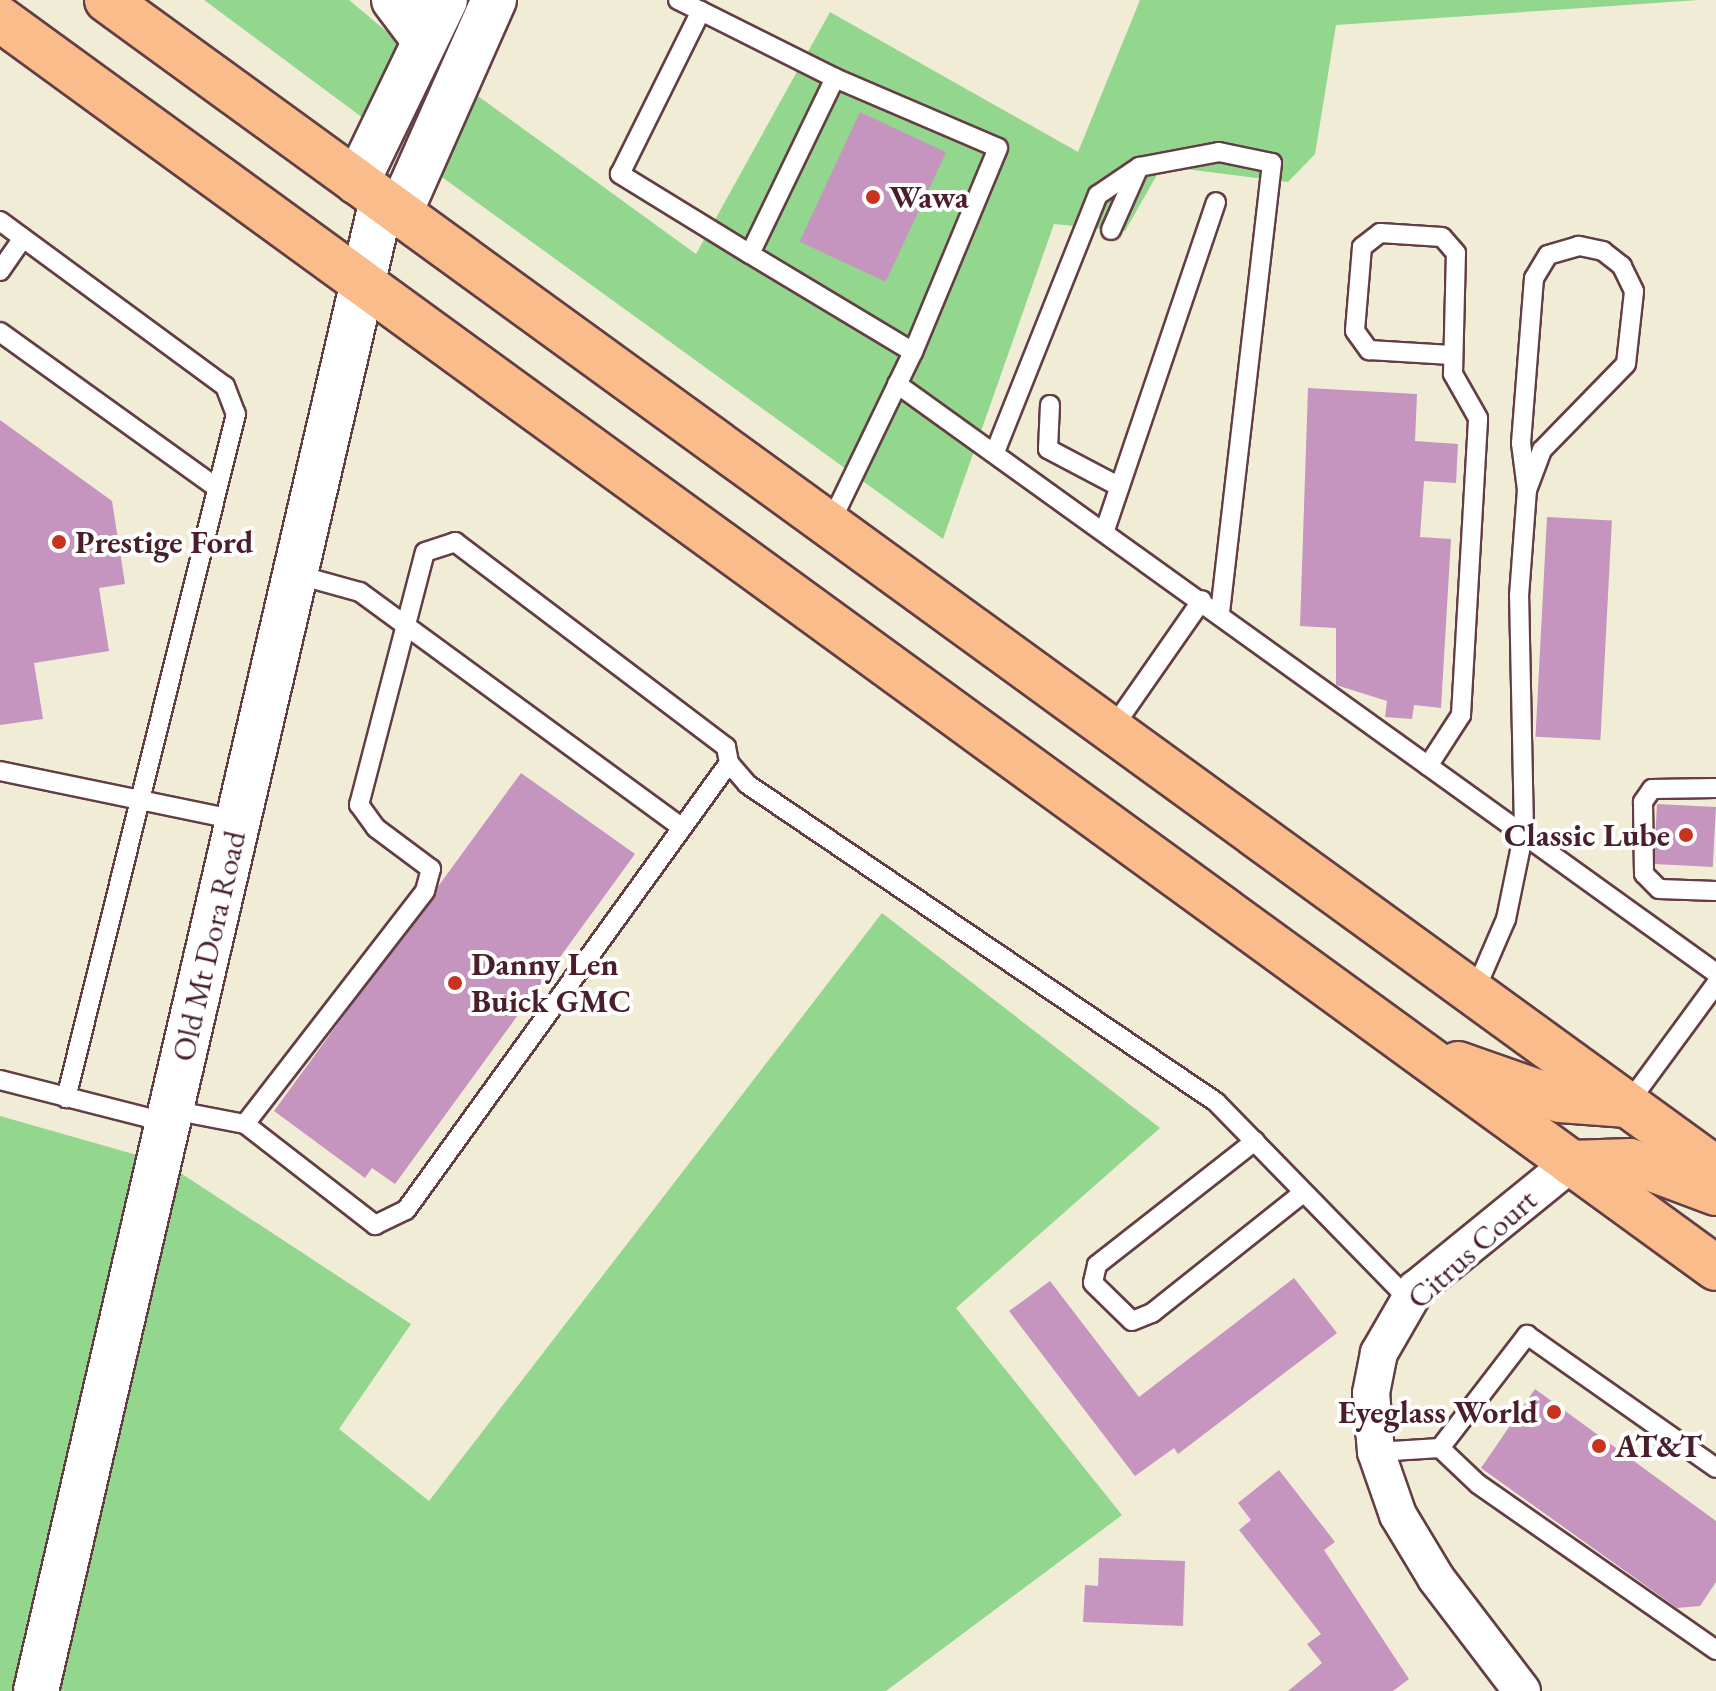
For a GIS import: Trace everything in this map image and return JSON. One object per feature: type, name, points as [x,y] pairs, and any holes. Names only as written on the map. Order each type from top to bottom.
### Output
[{"type":"main road","points":[[107,0],[1716,1169]]},
{"type":"main road","points":[[0,19],[1716,1268]]},
{"type":"main road","points":[[1411,1047],[1560,1100],[1627,1105]]},
{"type":"main road","points":[[1571,1163],[1630,1161],[1716,1193]]},
{"type":"street","points":[[394,0],[425,41]]},
{"type":"street","points":[[380,198],[425,41],[445,0]]},
{"type":"street","points":[[380,198],[455,86],[494,0]]},
{"type":"street","name":"Old Mt Dora Road","points":[[36,1691],[364,285],[380,198]]},
{"type":"street","name":"Citrus Court","points":[[1515,1688],[1436,1578],[1398,1515],[1376,1452],[1371,1393],[1379,1353],[1409,1300],[1571,1163]]},
{"type":"lane","points":[[455,86],[468,85],[478,70],[512,0]]},
{"type":"lane","points":[[678,0],[835,78],[998,148],[913,352],[829,527]]},
{"type":"lane","points":[[701,11],[620,174],[913,352]]},
{"type":"lane","points":[[750,254],[835,78]]},
{"type":"lane","points":[[995,452],[1098,195],[1139,167],[1219,152],[1272,163],[1220,614]]},
{"type":"lane","points":[[1111,230],[1139,167]]},
{"type":"lane","points":[[1105,530],[1216,202]]},
{"type":"lane","points":[[0,221],[225,386],[236,414],[66,1098]]},
{"type":"lane","points":[[1428,766],[1461,715],[1476,510],[1478,418],[1453,374],[1451,355],[1456,253],[1442,237],[1380,233],[1362,247],[1355,331],[1369,350],[1451,355]]},
{"type":"lane","points":[[0,271],[23,238]]},
{"type":"lane","points":[[1474,993],[1506,919],[1524,831],[1519,596],[1527,490],[1521,443],[1534,278],[1548,255],[1579,246],[1603,251],[1634,291],[1626,364],[1542,450],[1527,490]]},
{"type":"lane","points":[[0,332],[217,488]]},
{"type":"lane","points":[[897,384],[1105,530],[1428,766],[1524,831],[1716,973]]},
{"type":"lane","points":[[1050,405],[1048,449],[1120,487]]},
{"type":"lane","points":[[245,1124],[425,891],[431,869],[376,828],[359,805],[425,552],[455,542],[726,747],[729,763],[747,784],[1216,1102],[1409,1300]]},
{"type":"lane","points":[[295,574],[360,592],[682,828]]},
{"type":"lane","points":[[1110,731],[1202,600]]},
{"type":"lane","points":[[0,1080],[66,1098],[171,1116],[245,1124],[375,1225],[406,1210],[729,763]]},
{"type":"lane","points":[[0,771],[237,820]]},
{"type":"lane","points":[[1716,788],[1652,789],[1643,802],[1644,874],[1659,889],[1716,891]]},
{"type":"lane","points":[[1627,1105],[1716,984]]},
{"type":"lane","points":[[1255,1141],[1097,1265],[1093,1283],[1132,1321],[1152,1313],[1303,1193]]},
{"type":"lane","points":[[1440,1448],[1527,1335],[1716,1468]]},
{"type":"lane","points":[[1376,1452],[1440,1448],[1478,1484],[1716,1650]]},
{"type":"green space","points":[[204,0],[349,0],[404,46],[367,121]]},
{"type":"green space","points":[[1140,0],[1699,0],[1336,25],[1315,154],[1288,182],[1162,166],[1125,231],[1054,224],[943,539],[435,172],[471,91],[696,254],[830,12],[1078,152]]},
{"type":"green space","points":[[882,913],[1160,1128],[956,1308],[1122,1515],[886,1691],[53,1691],[176,1170],[411,1324],[339,1429],[429,1501]]},
{"type":"green space","points":[[0,1116],[144,1157],[19,1691],[0,1691]]},
{"type":"building","name":"Wawa","points":[[860,112],[946,152],[886,282],[800,242]]},
{"type":"building","points":[[1308,388],[1417,394],[1415,441],[1458,444],[1456,483],[1424,481],[1420,537],[1451,539],[1441,708],[1414,705],[1412,719],[1385,717],[1387,701],[1336,685],[1336,628],[1300,626]]},
{"type":"building","name":"Prestige Ford","points":[[0,420],[112,501],[125,584],[99,588],[109,651],[34,663],[43,719],[0,725]]},
{"type":"building","points":[[1547,517],[1612,520],[1600,740],[1535,737]]},
{"type":"building","name":"Danny Len Buick GMC","points":[[521,773],[635,854],[395,1184],[372,1168],[365,1178],[274,1111]]},
{"type":"building","name":"Classic Lube","points":[[1657,804],[1716,807],[1713,867],[1654,864]]},
{"type":"building","points":[[1294,1278],[1337,1333],[1178,1454],[1174,1448],[1135,1476],[1009,1311],[1050,1281],[1139,1397]]},
{"type":"building","points":[[1535,1389],[1716,1521],[1716,1582],[1700,1606],[1677,1608],[1481,1468]]},
{"type":"building","points":[[1279,1470],[1335,1542],[1324,1550],[1409,1679],[1393,1691],[1288,1691],[1322,1663],[1307,1644],[1321,1634],[1239,1530],[1251,1520],[1238,1503]]},
{"type":"building","points":[[1099,1558],[1185,1561],[1183,1626],[1083,1622],[1085,1585],[1098,1586]]},
{"type":"place","name":"Wawa","points":[[873,197]]},
{"type":"place","name":"Prestige Ford","points":[[59,542]]},
{"type":"place","name":"Classic Lube","points":[[1686,835]]},
{"type":"place","name":"Danny Len Buick GMC","points":[[455,983]]},
{"type":"place","name":"Eyeglass World","points":[[1554,1412]]},
{"type":"place","name":"AT&T","points":[[1599,1446]]}]
